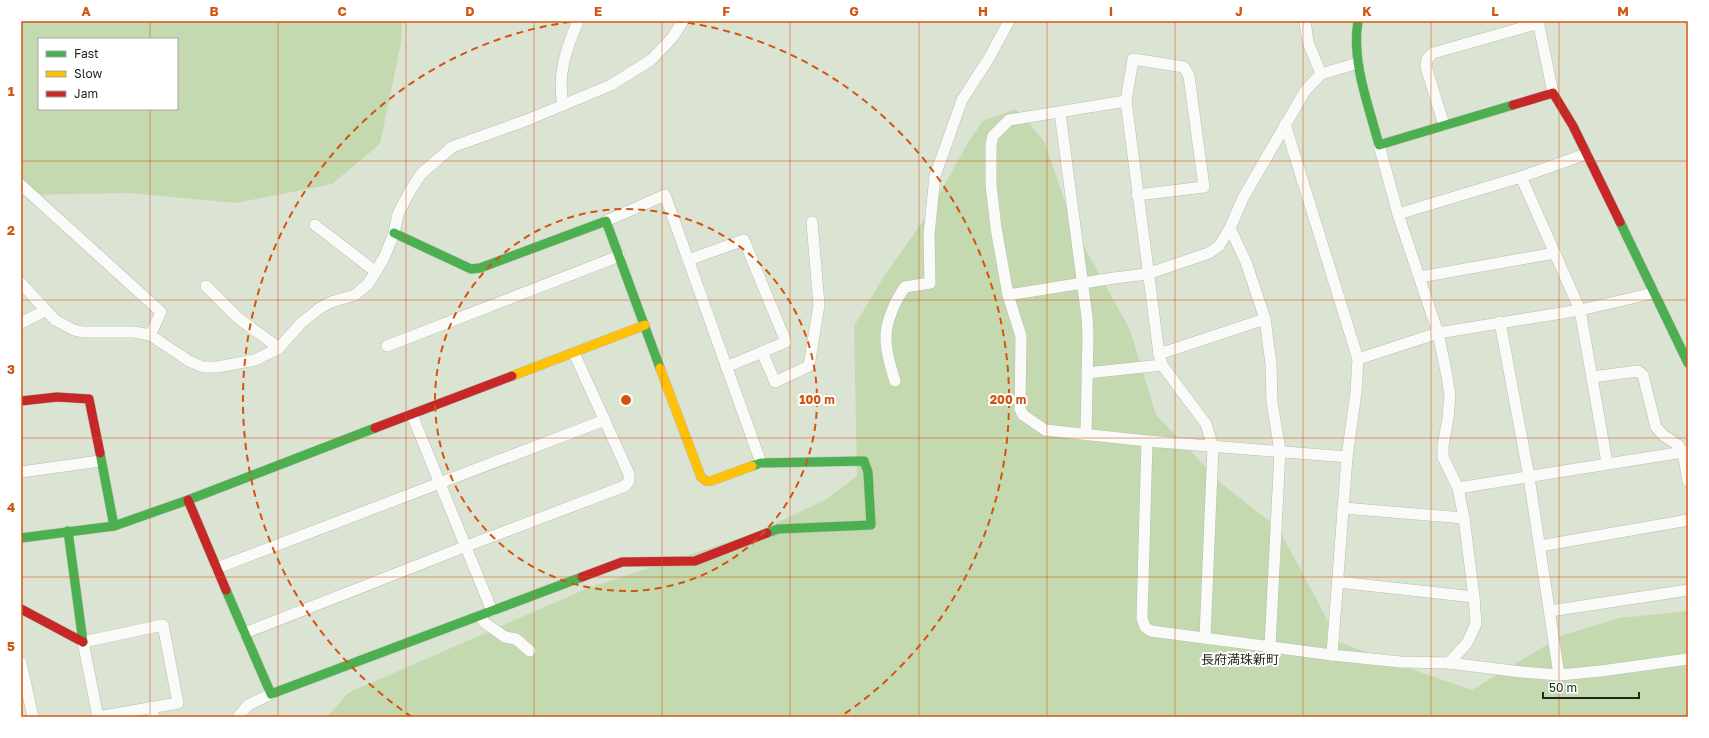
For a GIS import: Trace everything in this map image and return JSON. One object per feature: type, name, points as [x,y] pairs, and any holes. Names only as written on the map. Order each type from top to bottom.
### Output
[{"type":"street","points":[[563,105],[560,86],[562,68],[571,37],[578,21]]},
{"type":"street","points":[[21,283],[54,320],[74,330],[83,332],[134,332],[150,335],[189,361],[203,366],[217,367],[255,360],[279,348],[301,323],[320,308],[331,302],[355,295],[368,284],[384,258],[394,233],[398,214],[410,191],[421,174],[452,147],[611,85],[651,60],[672,38],[683,21]]},
{"type":"street","points":[[895,381],[886,338],[890,319],[899,296],[905,287],[930,282],[929,234],[935,176],[962,100],[989,58],[1009,21]]},
{"type":"street","points":[[1305,21],[1308,42],[1321,74]]},
{"type":"street","points":[[1358,21],[1355,37],[1358,63],[1398,214],[1438,333],[1450,396],[1443,446],[1443,457],[1458,488],[1464,518],[1476,624],[1467,643],[1449,663]]},
{"type":"street","points":[[1444,125],[1426,67],[1427,59],[1433,54],[1539,22],[1553,93],[1573,126],[1628,236],[1688,363]]},
{"type":"street","points":[[1137,195],[1204,187],[1189,76],[1184,68],[1133,59],[1126,101],[1137,195],[1147,274],[1160,359],[1206,424],[1213,446],[1205,638]]},
{"type":"street","points":[[1008,295],[1147,274],[1209,253],[1219,246],[1230,228],[1243,198],[1305,91],[1321,74],[1358,63]]},
{"type":"street","points":[[1379,144],[1553,93]]},
{"type":"street","points":[[1126,101],[1060,113],[1009,120],[993,136],[991,145],[991,184],[996,228],[1008,295],[1021,336],[1020,409],[1023,415],[1045,430],[1146,441],[1346,456]]},
{"type":"street","points":[[1060,113],[1088,335],[1086,434]]},
{"type":"street","points":[[1285,124],[1358,359],[1356,392],[1346,456],[1332,655]]},
{"type":"street","points":[[1398,214],[1521,178],[1586,154]]},
{"type":"street","points":[[1521,178],[1580,310],[1607,463]]},
{"type":"street","points":[[21,185],[161,312],[150,335]]},
{"type":"street","points":[[394,233],[471,268],[480,268],[606,221],[665,195],[761,463]]},
{"type":"street","points":[[238,717],[248,705],[271,694],[622,562],[694,561],[778,529],[871,525],[868,472],[864,461],[761,463],[711,481],[706,481],[701,477],[606,221]]},
{"type":"street","points":[[762,352],[775,382],[809,366],[819,305],[812,222]]},
{"type":"street","points":[[315,225],[376,272]]},
{"type":"street","points":[[1230,228],[1246,262],[1265,319],[1272,364],[1272,402],[1280,451],[1270,646]]},
{"type":"street","points":[[688,260],[744,240],[786,342],[726,367]]},
{"type":"street","points":[[1420,277],[1555,253]]},
{"type":"street","points":[[387,346],[619,256]]},
{"type":"street","points":[[206,286],[238,318],[279,348]]},
{"type":"street","points":[[1358,359],[1438,333],[1580,310],[1654,293]]},
{"type":"street","points":[[21,323],[46,310]]},
{"type":"street","points":[[1087,372],[1160,359],[1265,319]]},
{"type":"street","points":[[1500,322],[1529,477],[1559,675]]},
{"type":"street","points":[[21,538],[114,526],[188,500],[645,325]]},
{"type":"street","points":[[246,633],[464,547],[625,486],[629,481],[629,474],[574,352]]},
{"type":"street","points":[[1592,377],[1638,371],[1643,375],[1656,427],[1663,435],[1678,445],[1683,452],[1688,481]]},
{"type":"street","points":[[21,401],[57,397],[89,399],[114,526]]},
{"type":"street","points":[[412,415],[464,547],[492,611]]},
{"type":"street","points":[[217,568],[605,420]]},
{"type":"street","points":[[1146,441],[1142,618],[1145,627],[1151,631],[1332,655],[1401,662],[1449,663],[1559,675],[1601,671],[1688,659]]},
{"type":"street","points":[[1458,488],[1683,452]]},
{"type":"street","points":[[21,472],[100,461]]},
{"type":"street","points":[[188,500],[271,694]]},
{"type":"street","points":[[1343,508],[1464,518]]},
{"type":"street","points":[[1540,546],[1688,520]]},
{"type":"street","points":[[21,609],[83,642],[162,625],[178,703],[153,712],[97,717],[83,642],[68,531]]},
{"type":"street","points":[[1338,582],[1474,597]]},
{"type":"street","points":[[1550,611],[1688,590]]},
{"type":"street","points":[[480,616],[485,623],[505,637],[516,639],[530,651]]},
{"type":"street","points":[[21,663],[34,717]]},
{"type":"green space","points":[[21,21],[402,21],[401,43],[380,144],[332,184],[236,203],[130,193],[21,195]]},
{"type":"green space","points":[[1016,109],[1044,141],[1074,228],[1130,330],[1156,415],[1221,483],[1279,529],[1339,642],[1472,690],[1563,635],[1620,618],[1688,611],[1688,717],[327,717],[348,693],[588,588],[753,534],[825,500],[857,476],[854,326],[883,278],[930,211],[970,139],[983,121]]},
{"type":"traffic: fast","points":[[1358,21],[1356,36],[1359,68],[1379,145],[1513,105]]},
{"type":"traffic: fast","points":[[394,233],[471,269],[480,268],[606,221],[660,368]]},
{"type":"traffic: fast","points":[[1620,222],[1688,363]]},
{"type":"traffic: fast","points":[[21,538],[114,526],[188,500],[375,428]]},
{"type":"traffic: fast","points":[[100,453],[114,526]]},
{"type":"traffic: fast","points":[[752,466],[761,463],[864,461],[868,472],[871,525],[778,529],[767,533]]},
{"type":"traffic: fast","points":[[68,531],[83,642]]},
{"type":"traffic: fast","points":[[226,590],[271,694],[582,577]]},
{"type":"traffic: slow","points":[[512,376],[645,325]]},
{"type":"traffic: slow","points":[[660,368],[701,477],[706,481],[711,481],[752,466]]},
{"type":"traffic: jam","points":[[1513,105],[1553,93],[1573,126],[1620,222]]},
{"type":"traffic: jam","points":[[375,428],[512,376]]},
{"type":"traffic: jam","points":[[21,401],[57,397],[89,399],[100,453]]},
{"type":"traffic: jam","points":[[188,500],[226,590]]},
{"type":"traffic: jam","points":[[582,577],[622,562],[695,561],[767,533]]},
{"type":"traffic: jam","points":[[21,609],[83,642]]},
{"type":"district","name":"長府満珠新町","points":[[1240,659]]}]
